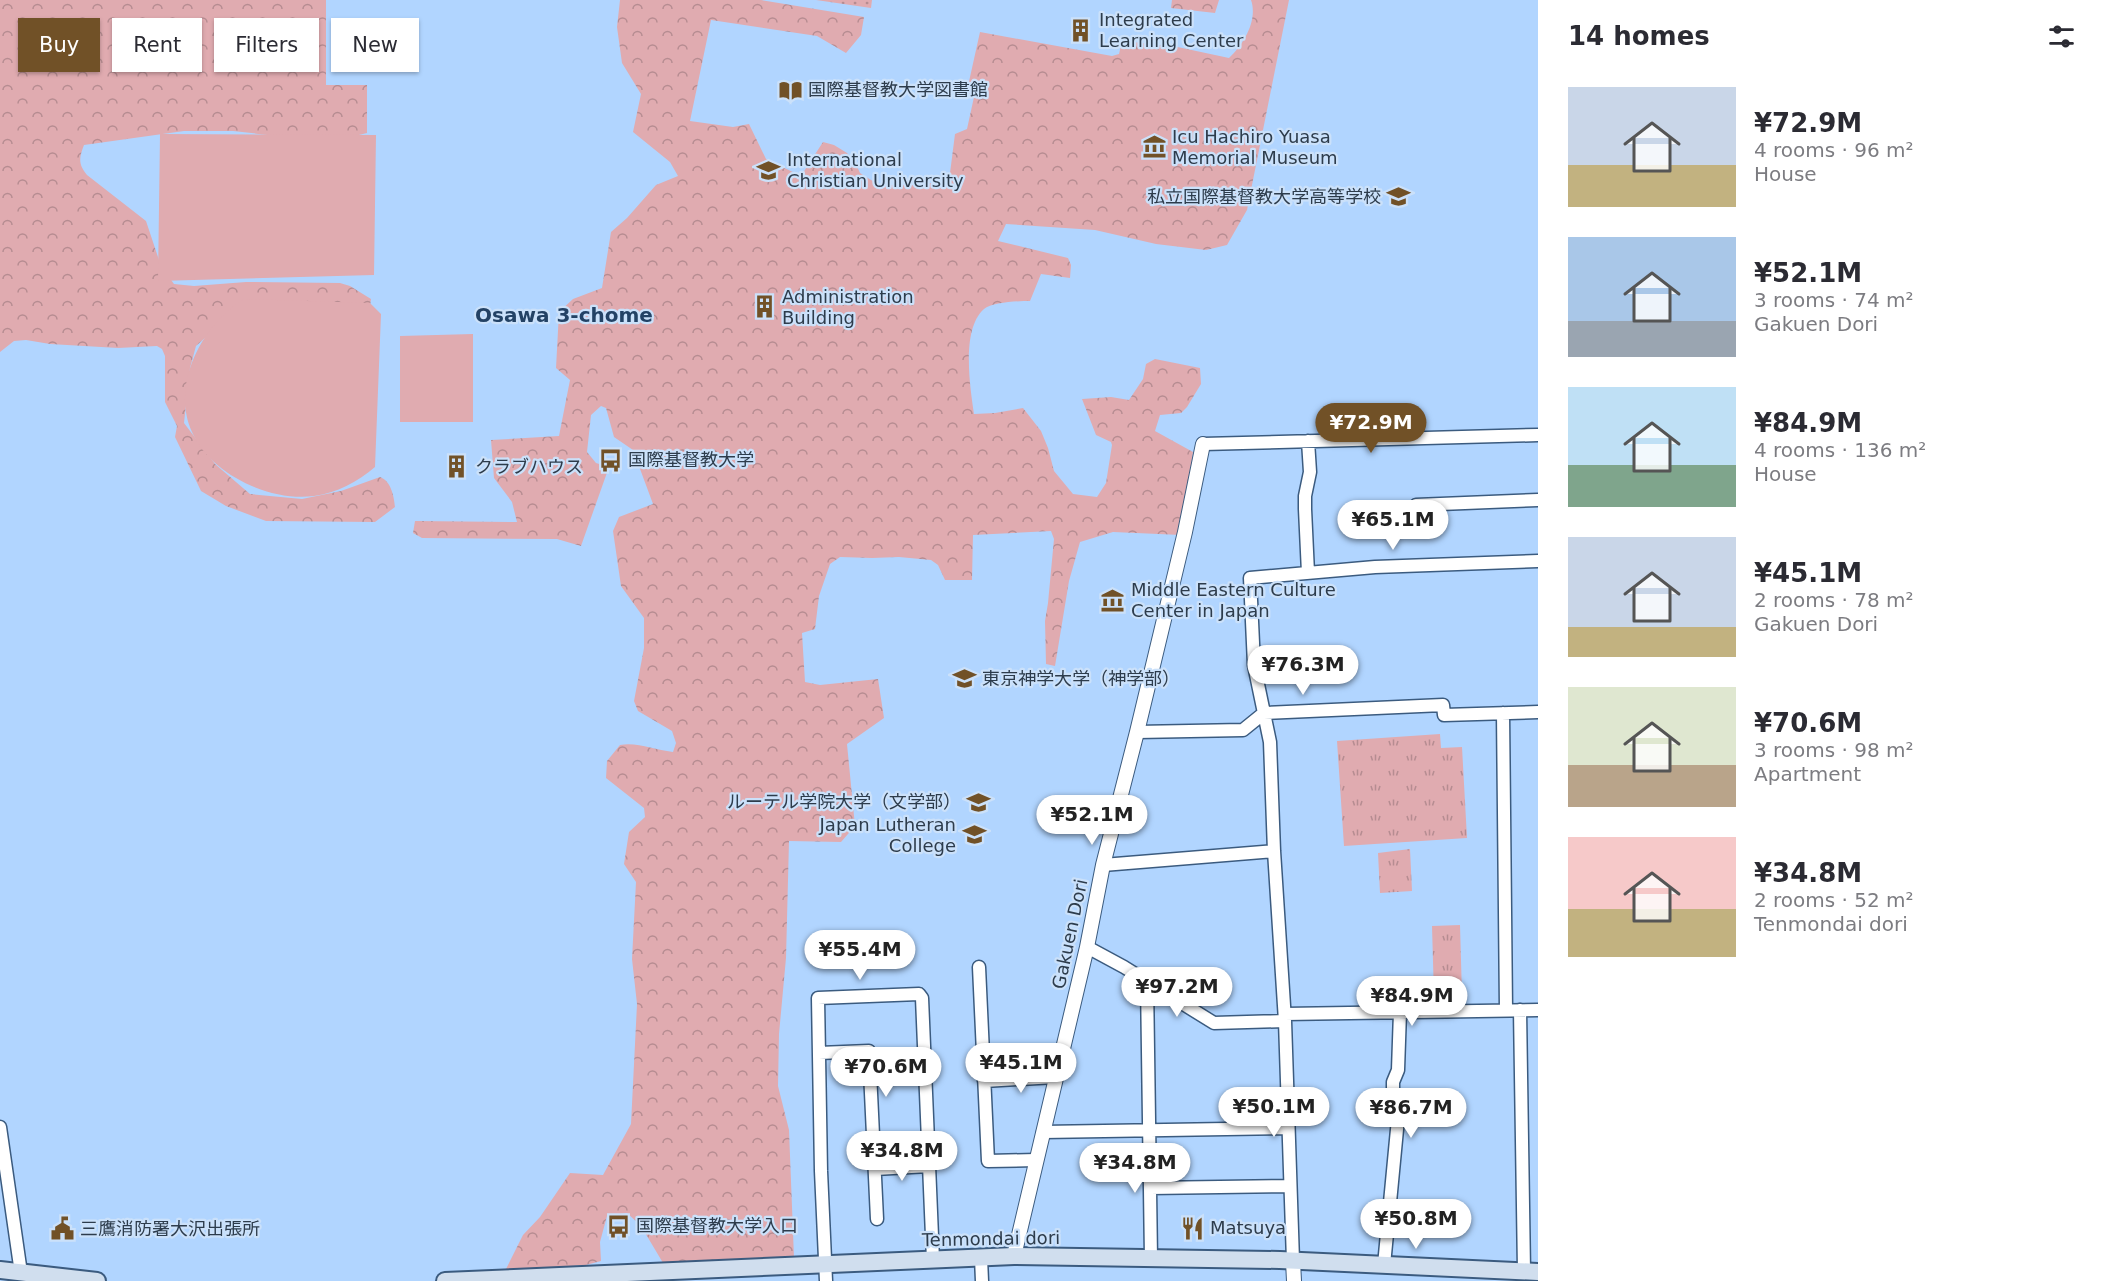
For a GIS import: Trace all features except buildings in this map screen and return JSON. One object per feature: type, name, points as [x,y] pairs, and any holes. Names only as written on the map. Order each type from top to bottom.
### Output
[{"type":"main road","name":"Tenmondai dori","points":[[445,1281],[826,1273],[933,1260],[1014,1256],[1293,1261],[1531,1271]]},
{"type":"main road","points":[[0,1270],[97,1281]]},
{"type":"street","points":[[1203,444],[1538,435]]},
{"type":"street","points":[[1308,441],[1310,472],[1305,496],[1308,573]]},
{"type":"street","name":"Gakuen Dori","points":[[1014,1256],[1087,947],[1103,865],[1185,532],[1203,444]]},
{"type":"street","points":[[1416,505],[1538,500]]},
{"type":"street","points":[[1294,1281],[1285,1018],[1274,851],[1270,742],[1254,665],[1250,578],[1375,567],[1538,561]]},
{"type":"street","points":[[1137,732],[1243,730],[1264,713],[1443,705],[1444,715],[1538,712]]},
{"type":"street","points":[[1503,713],[1506,1010]]},
{"type":"street","points":[[1103,865],[1274,851]]},
{"type":"street","points":[[1087,947],[1214,1023],[1400,1012],[1538,1010]]},
{"type":"street","points":[[979,966],[988,1161],[1036,1160]]},
{"type":"street","points":[[1147,982],[1151,1258]]},
{"type":"street","points":[[826,1273],[821,1171],[818,998],[919,994],[922,998],[933,1260]]},
{"type":"street","points":[[1520,1010],[1531,1271]]},
{"type":"street","points":[[1384,1265],[1398,1119],[1393,1098],[1393,1082],[1398,1070],[1400,1012]]},
{"type":"street","points":[[819,1053],[868,1051],[877,1219]]},
{"type":"street","points":[[984,1080],[1056,1077]]},
{"type":"street","points":[[0,1127],[21,1273]]},
{"type":"street","points":[[1043,1132],[1288,1128]]},
{"type":"street","points":[[875,1168],[929,1167]]},
{"type":"street","points":[[1150,1188],[1290,1186]]},
{"type":"street","points":[[981,1258],[982,1281]]},
{"type":"green space","points":[[0,0],[326,0],[326,85],[367,85],[367,133],[330,142],[233,131],[184,131],[84,145],[80,161],[87,175],[146,221],[161,266],[174,284],[194,286],[246,282],[340,283],[350,286],[371,299],[369,314],[235,311],[196,346],[190,368],[184,423],[215,464],[250,494],[302,499],[341,491],[380,477],[389,485],[395,507],[375,522],[266,521],[226,506],[201,491],[175,437],[177,426],[165,402],[165,356],[162,349],[157,346],[118,348],[50,344],[26,340],[14,341],[0,352]]},
{"type":"green space","points":[[620,0],[761,0],[864,17],[861,35],[846,53],[817,36],[711,20],[690,121],[733,127],[749,124],[766,159],[801,176],[823,142],[834,145],[847,153],[855,162],[860,173],[879,185],[920,185],[937,182],[950,173],[955,134],[967,129],[974,97],[966,95],[980,32],[1112,56],[1119,54],[1122,41],[1173,46],[1229,58],[1240,46],[1248,31],[1253,16],[1251,0],[1289,0],[1247,210],[1227,245],[1206,250],[1156,244],[1095,230],[1006,224],[998,241],[1068,258],[1071,265],[1070,278],[1041,274],[1030,301],[1006,302],[984,309],[972,330],[969,359],[974,414],[1023,408],[1041,431],[1054,471],[1073,494],[1097,497],[1106,483],[1112,445],[1111,442],[1096,435],[1082,399],[1111,397],[1129,400],[1143,379],[1146,364],[1155,359],[1200,368],[1201,384],[1187,407],[1181,413],[1160,415],[1155,431],[1193,452],[1181,535],[1113,532],[1080,542],[1069,581],[1055,666],[1046,664],[1045,621],[1054,539],[1051,531],[973,535],[972,580],[945,580],[938,565],[931,560],[899,557],[840,557],[830,564],[819,596],[815,629],[802,633],[805,682],[820,685],[878,679],[884,718],[847,744],[855,826],[841,842],[789,841],[786,958],[779,1034],[778,1086],[789,1130],[794,1258],[666,1268],[641,1226],[627,1213],[607,1216],[600,1242],[601,1261],[586,1265],[505,1271],[523,1235],[540,1217],[570,1173],[603,1175],[631,1124],[637,1004],[632,959],[636,882],[624,864],[629,832],[645,817],[644,808],[606,778],[607,761],[620,745],[640,745],[673,752],[676,743],[672,731],[638,711],[634,701],[644,648],[644,618],[621,586],[613,531],[619,517],[653,504],[633,450],[614,437],[606,408],[601,406],[591,415],[587,452],[596,463],[609,467],[581,546],[557,539],[422,538],[413,533],[415,521],[517,522],[512,502],[494,478],[491,440],[559,436],[570,380],[556,368],[559,312],[573,299],[602,288],[611,232],[627,218],[656,185],[678,176],[670,162],[633,132],[641,94],[622,63],[617,27]]},
{"type":"green space","points":[[816,0],[872,0],[871,8]]},
{"type":"green space","points":[[1172,0],[1219,0],[1215,13],[1171,8]]},
{"type":"green space","points":[[160,134],[376,135],[374,275],[158,281]]},
{"type":"green space","points":[[244,299],[370,303],[381,314],[375,467],[339,489],[322,495],[297,497],[261,489],[243,482],[212,461],[201,447],[192,432],[186,414],[185,394],[188,375],[194,357],[215,324]]},
{"type":"green space","points":[[473,334],[473,422],[400,422],[400,336]]},
{"type":"green space","points":[[1440,734],[1441,748],[1462,747],[1467,838],[1344,846],[1337,741]]},
{"type":"green space","points":[[1410,849],[1412,891],[1380,893],[1378,853]]},
{"type":"green space","points":[[1460,925],[1462,995],[1434,997],[1432,926]]},
{"type":"place","name":"Integrated Learning Center","points":[[1081,30]]},
{"type":"place","name":"国際基督教大学図書館","points":[[790,90]]},
{"type":"place","name":"Icu Hachiro Yuasa Memorial Museum","points":[[1154,147]]},
{"type":"place","name":"International Christian University","points":[[769,170]]},
{"type":"place","name":"私立国際基督教大学高等学校","points":[[1399,197]]},
{"type":"place","name":"Administration Building","points":[[764,307]]},
{"type":"place","name":"国際基督教大学","points":[[610,460]]},
{"type":"place","name":"クラブハウス","points":[[457,467]]},
{"type":"place","name":"Middle Eastern Culture Center in Japan","points":[[1113,600]]},
{"type":"place","name":"東京神学大学（神学部）","points":[[964,679]]},
{"type":"place","name":"ルーテル学院大学（文学部）","points":[[979,802]]},
{"type":"place","name":"Japan Lutheran College","points":[[974,835]]},
{"type":"place","name":"国際基督教大学入口","points":[[618,1226]]},
{"type":"place","name":"Matsuya","points":[[1192,1228]]},
{"type":"place","name":"三鷹消防署大沢出張所","points":[[62,1229]]},
{"type":"district","name":"Osawa 3-chome","points":[[564,315]]}]
